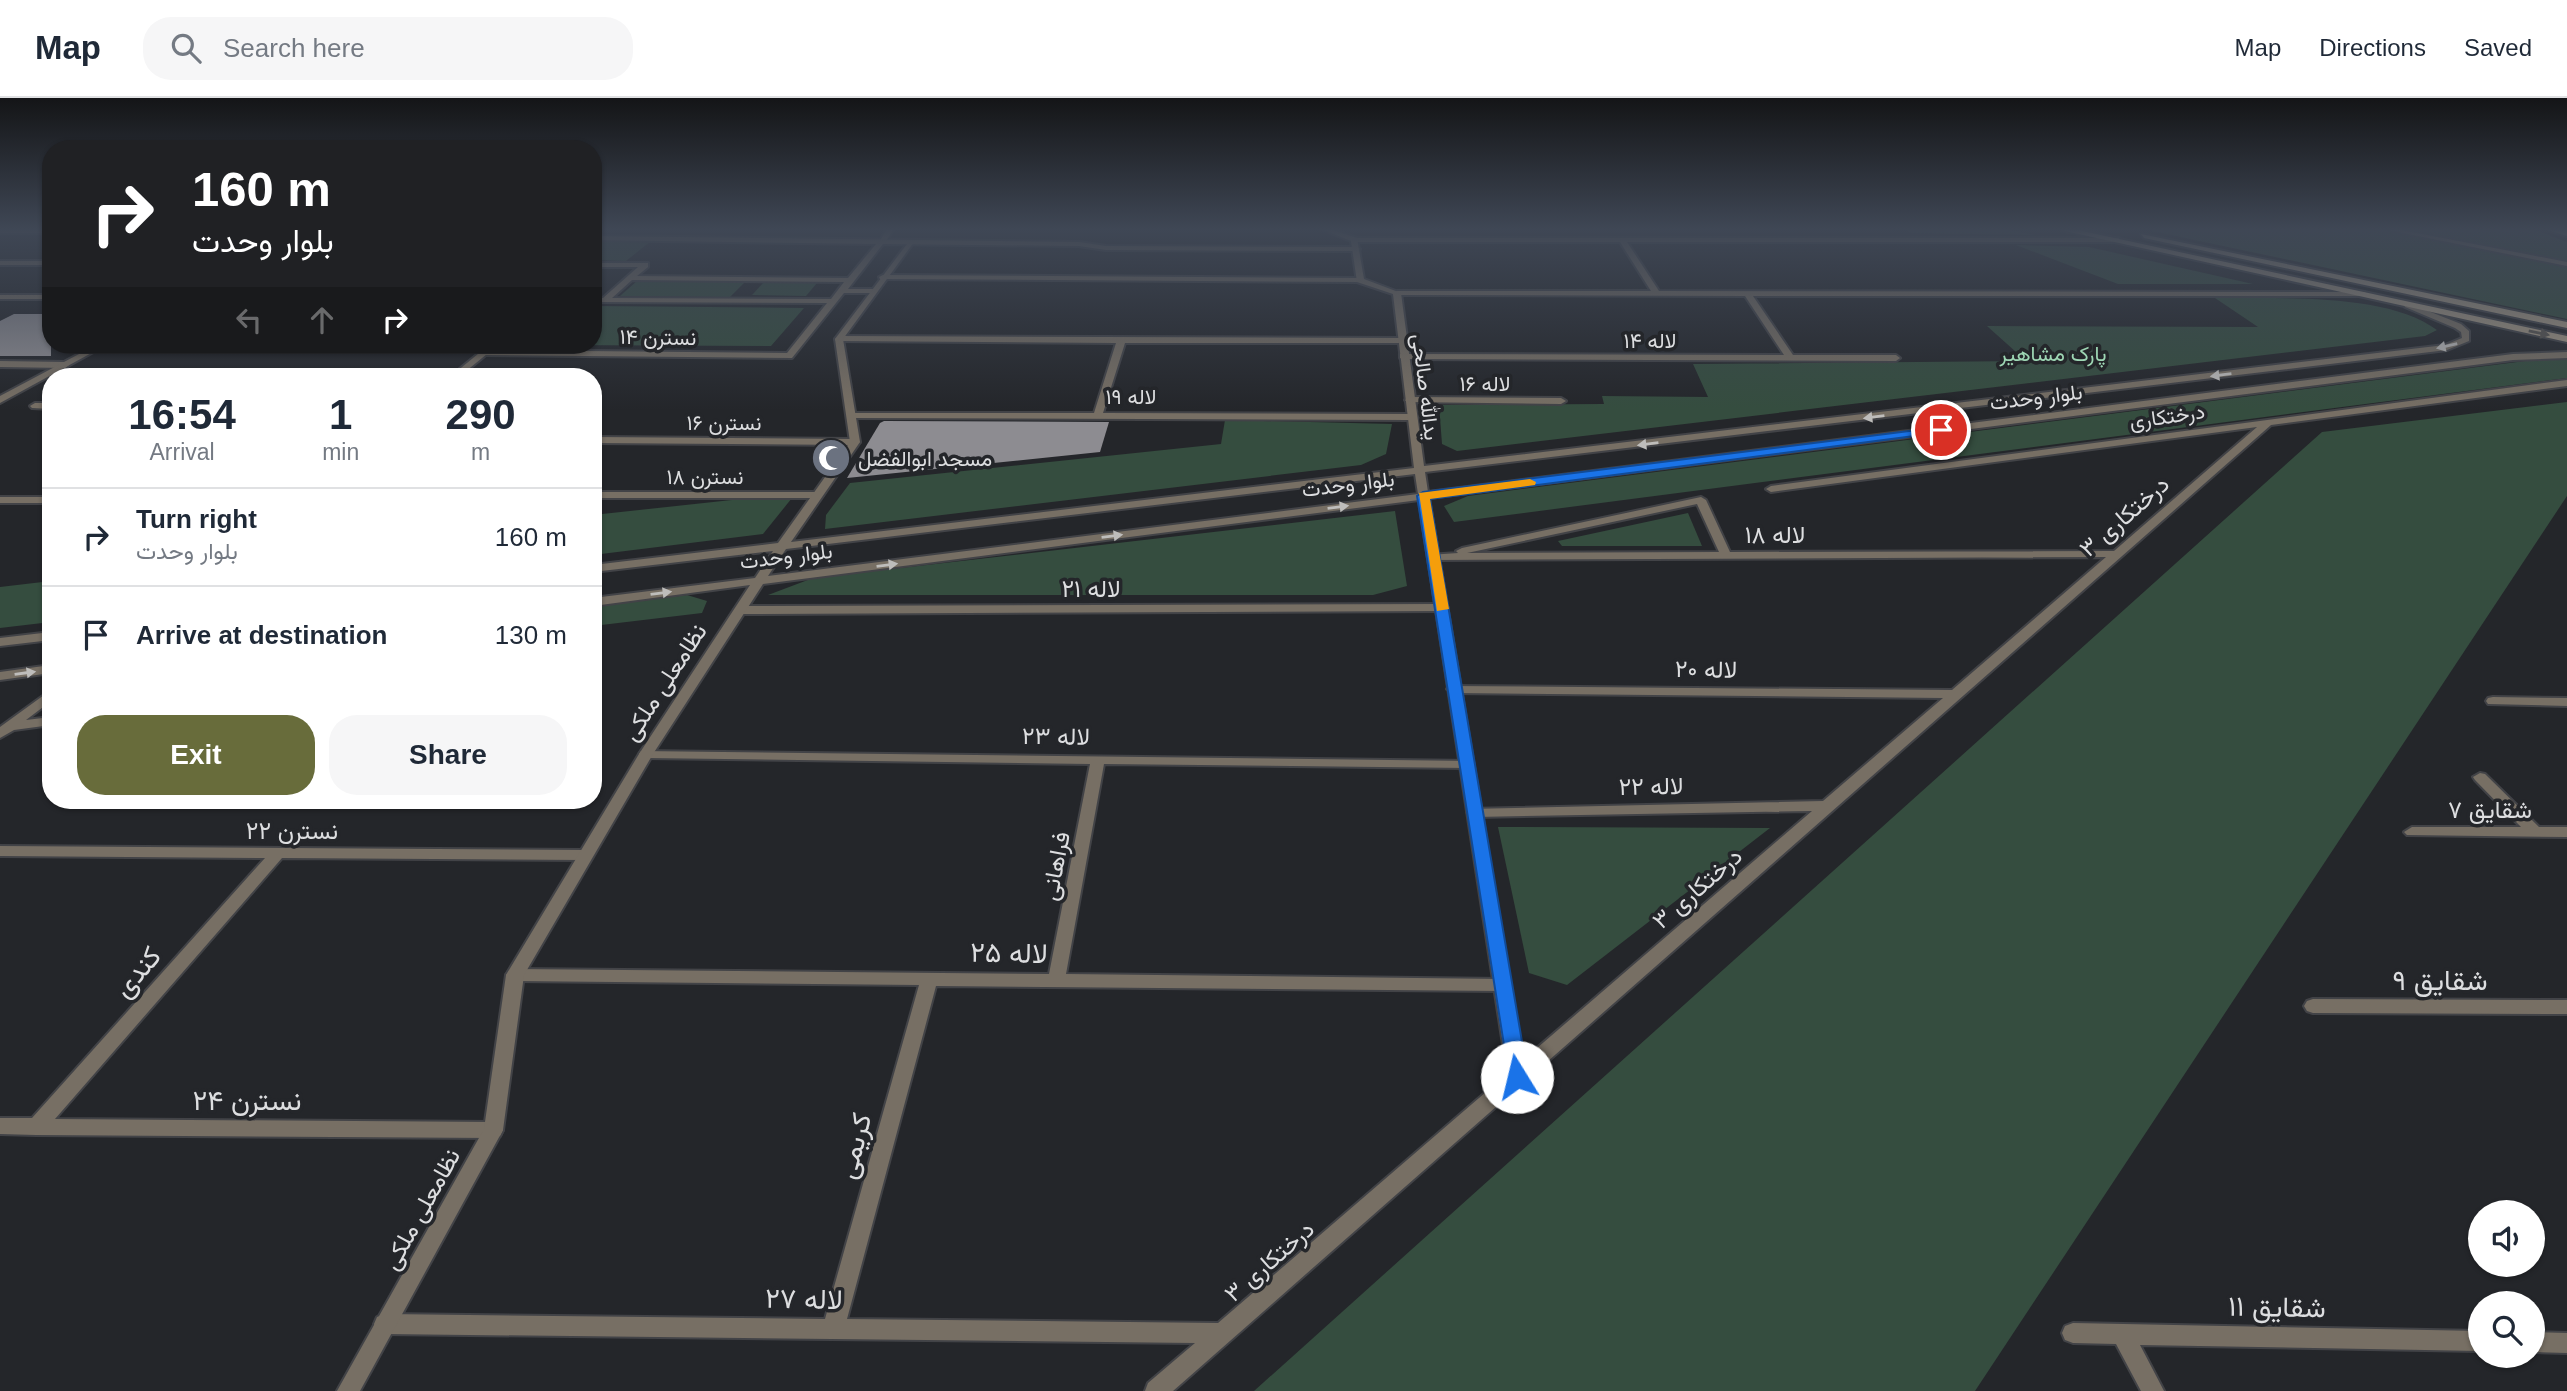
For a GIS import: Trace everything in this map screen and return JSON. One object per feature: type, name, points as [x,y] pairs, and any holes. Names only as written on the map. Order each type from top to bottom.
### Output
[{"type":"main road","points":[[2338,289],[2567,339]]},
{"type":"main road","points":[[2394,289],[2567,326]]},
{"type":"street","points":[[605,300],[617,289]]},
{"type":"street","points":[[1387,289],[1397,293],[2364,295]]},
{"type":"street","points":[[1654,289],[1656,293]]},
{"type":"street","points":[[605,300],[832,301],[840,291],[873,291]]},
{"type":"street","points":[[855,442],[839,340],[873,291]]},
{"type":"street","name":"یدالله صالحی","points":[[1397,293],[1423,496],[1517,1077]]},
{"type":"street","points":[[1747,293],[1791,358]]},
{"type":"street","points":[[0,297],[42,297]]},
{"type":"street","name":"نسترن ۱۴","points":[[586,354],[789,356],[832,301]]},
{"type":"street","name":"بلوار وحدت","points":[[602,568],[2434,349],[2466,339],[2465,331],[2458,326],[2408,304]]},
{"type":"street","points":[[839,340],[1402,341]]},
{"type":"street","points":[[1098,415],[1121,340]]},
{"type":"street","points":[[59,368],[85,354]]},
{"type":"street","points":[[465,368],[483,354]]},
{"type":"street","name":"بلوار وحدت","points":[[602,601],[2513,357],[2567,355]]},
{"type":"street","name":"لاله ۱۴","points":[[1403,356],[1896,358]]},
{"type":"street","points":[[0,364],[65,365]]},
{"type":"street","points":[[0,400],[42,377]]},
{"type":"street","name":"درختکاری","points":[[1771,489],[2567,383]]},
{"type":"street","name":"لاله ۱۶","points":[[1410,400],[1561,401]]},
{"type":"street","points":[[35,406],[42,406]]},
{"type":"street","name":"لاله ۱۹","points":[[852,415],[1411,417]]},
{"type":"street","name":"درختکاری ۳","points":[[1156,1391],[2269,422]]},
{"type":"street","name":"نسترن ۱۶","points":[[602,440],[855,442]]},
{"type":"street","name":"نظامعلی ملکی","points":[[348,1391],[493,1130],[515,975],[646,754],[782,546],[855,442]]},
{"type":"street","name":"نسترن ۱۸","points":[[602,495],[818,495]]},
{"type":"street","points":[[0,508],[6,500],[42,500]]},
{"type":"street","points":[[1433,557],[1701,500],[1726,556]]},
{"type":"street","name":"لاله ۱۸","points":[[1433,557],[2118,554]]},
{"type":"street","name":"لاله ۲۱","points":[[740,610],[1441,608]]},
{"type":"street","points":[[0,642],[42,637]]},
{"type":"street","points":[[0,676],[42,670]]},
{"type":"street","name":"لاله ۲۰","points":[[1454,689],[1957,694]]},
{"type":"street","points":[[3,729],[42,701]]},
{"type":"street","points":[[2493,701],[2567,702]]},
{"type":"street","points":[[3,729],[42,722]]},
{"type":"street","name":"لاله ۲۳","points":[[646,754],[1467,764]]},
{"type":"street","name":"فراهانی","points":[[1056,980],[1098,760]]},
{"type":"street","points":[[2480,777],[2535,832]]},
{"type":"street","name":"لاله ۲۲","points":[[1474,812],[1829,806]]},
{"type":"street","name":"شقایق ۷","points":[[2412,831],[2567,832]]},
{"type":"street","name":"نسترن ۲۲","points":[[0,851],[584,855]]},
{"type":"street","name":"کندی","points":[[36,1127],[278,853]]},
{"type":"street","name":"لاله ۲۵","points":[[515,975],[1502,985]]},
{"type":"street","name":"کریمی","points":[[833,1329],[929,979]]},
{"type":"street","name":"شقایق ۹","points":[[2313,1006],[2567,1007]]},
{"type":"street","name":"نسترن ۲۴","points":[[0,1126],[493,1130]]},
{"type":"street","name":"لاله ۲۷","points":[[385,1324],[1223,1333]]},
{"type":"street","name":"شقایق ۱۱","points":[[2073,1333],[2468,1341]]},
{"type":"street","points":[[2122,1333],[2154,1391]]},
{"type":"street","points":[[2545,1342],[2567,1343]]},
{"type":"green space","points":[[628,289],[738,289],[730,297],[620,296]]},
{"type":"green space","points":[[757,289],[812,289],[806,296],[752,295]]},
{"type":"green space","points":[[2427,289],[2567,289],[2567,319]]},
{"type":"green space","name":"پارک مشاهیر","points":[[2215,298],[2361,303],[2390,309],[2437,330],[2425,336],[1457,451],[1442,444],[1439,405],[1604,404],[1602,396],[1708,397],[1693,364],[2026,361],[1987,326],[2258,327]]},
{"type":"green space","points":[[602,306],[804,308],[771,346],[602,345]]},
{"type":"green space","points":[[2567,359],[2567,378],[1454,522],[1444,506],[1468,496],[2533,360]]},
{"type":"green space","points":[[2567,402],[2567,496],[1975,1391],[1254,1391],[2322,432]]},
{"type":"green space","points":[[1225,420],[1392,424],[1386,454],[1361,465],[825,529],[826,515],[850,483],[1221,444]]},
{"type":"green space","points":[[796,493],[763,534],[602,554],[602,514]]},
{"type":"green space","points":[[1395,511],[1407,586],[1373,595],[768,595],[813,578]]},
{"type":"green space","points":[[1688,513],[1702,546],[1562,546],[1558,541]]},
{"type":"green space","points":[[42,582],[42,623],[0,628],[0,587]]},
{"type":"green space","points":[[687,595],[707,601],[702,613],[602,625],[602,606]]},
{"type":"green space","points":[[1498,827],[1770,828],[1567,985],[1529,973]]},
{"type":"building","points":[[14,314],[42,314],[42,354],[51,356],[0,356],[0,321]]},
{"type":"building","points":[[1109,422],[1100,452],[847,478],[880,423]]},
{"type":"slow traffic","points":[[1442,609],[1423,496],[1530,482]]},
{"type":"place","name":"مسجد ابوالفضل","points":[[831,458]]},
{"type":"route","points":[[1517,1077],[1423,496],[1941,430]]}]
